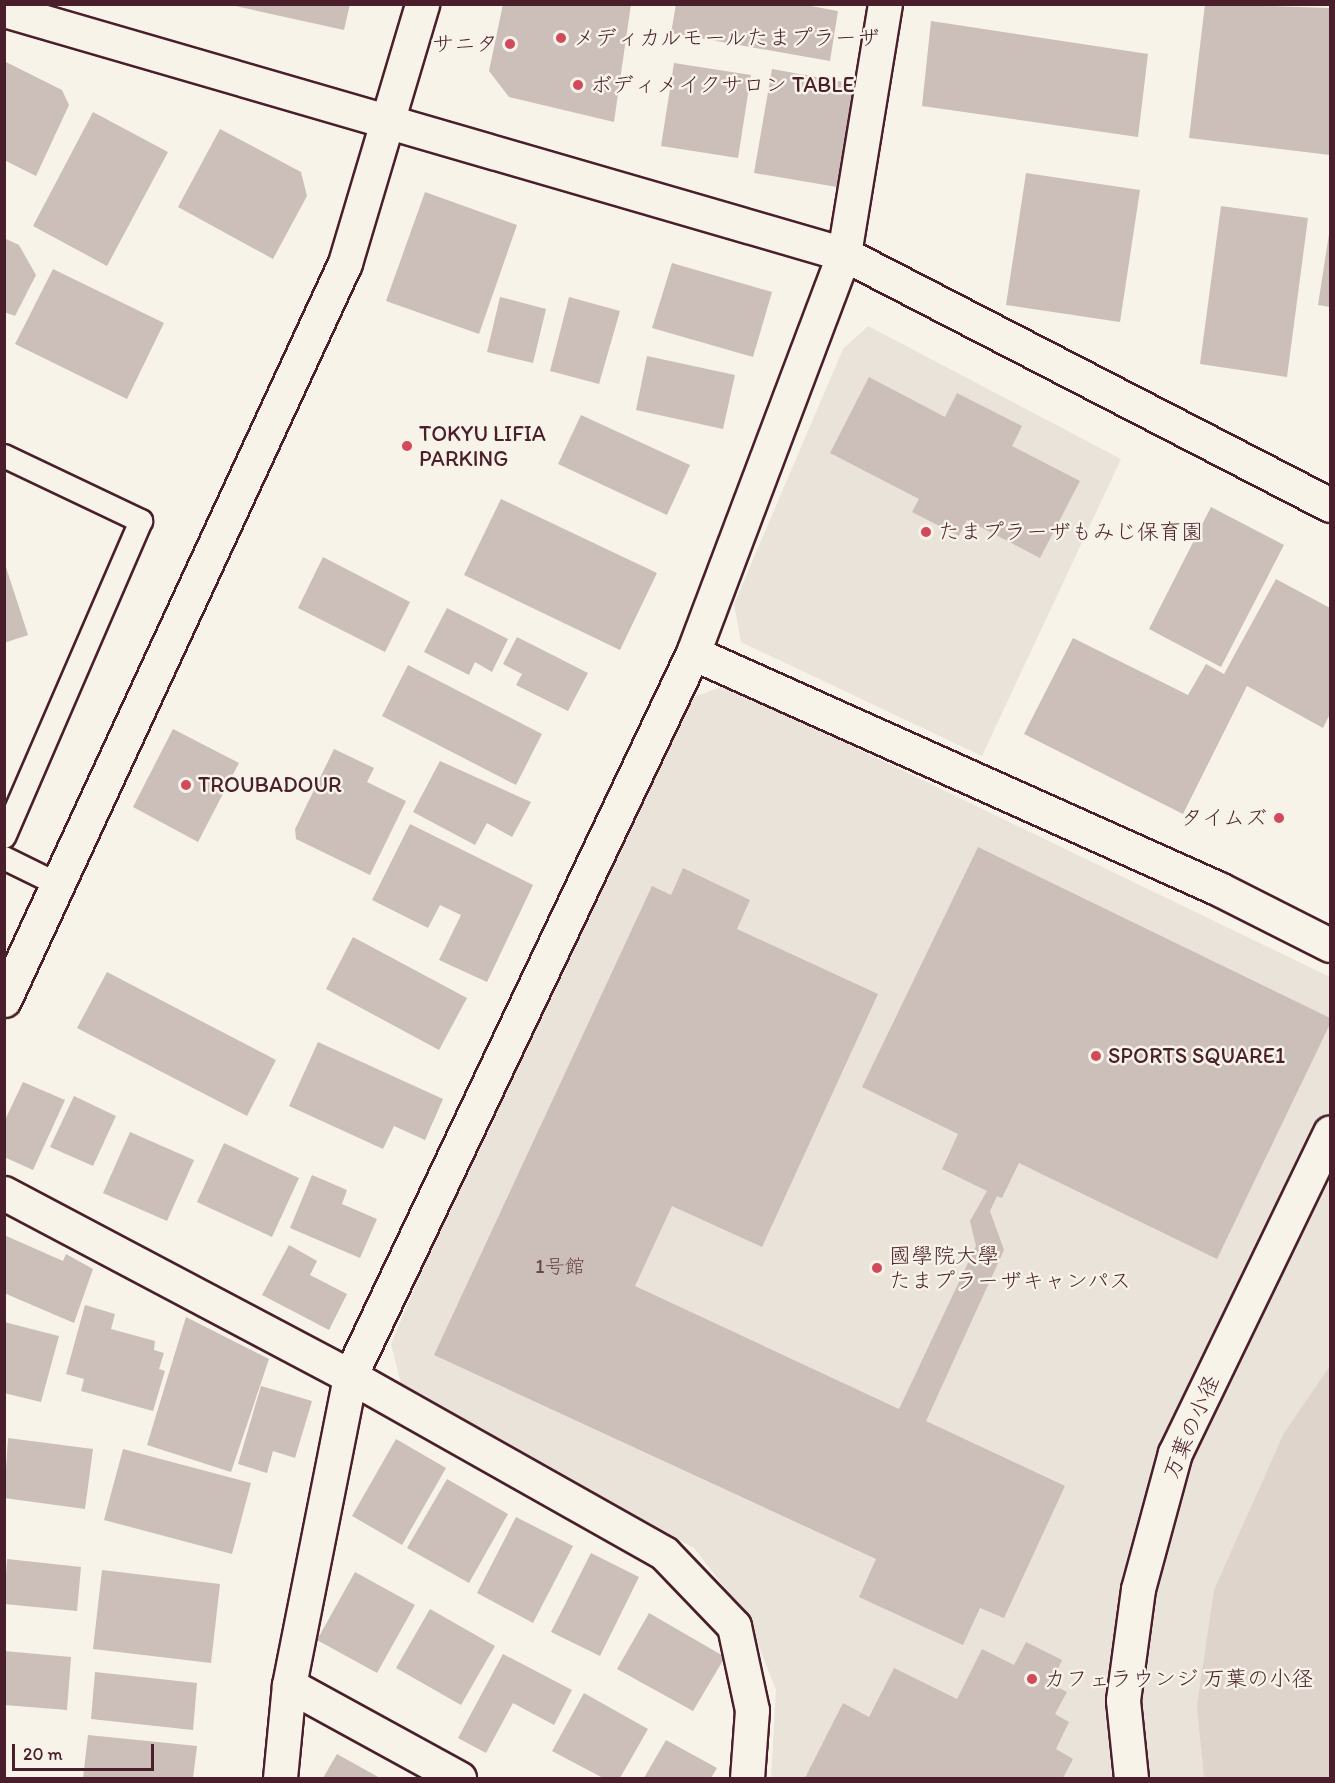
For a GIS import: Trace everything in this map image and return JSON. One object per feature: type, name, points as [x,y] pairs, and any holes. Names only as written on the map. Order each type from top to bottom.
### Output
[{"type":"street","points":[[4,1000],[55,882],[345,263],[391,121],[422,4]]},
{"type":"street","points":[[280,1779],[289,1685],[350,1376],[693,653],[844,254],[885,4]]},
{"type":"street","points":[[4,10],[844,254],[1330,505]]},
{"type":"street","points":[[693,653],[1219,889],[1330,945]]},
{"type":"street","name":"万葉の小径","points":[[1131,1779],[1122,1700],[1138,1589],[1175,1454],[1330,1132]]},
{"type":"street","points":[[4,1193],[350,1376],[664,1553],[734,1626],[752,1710],[747,1779]]},
{"type":"street","points":[[289,1685],[459,1779]]},
{"type":"lane","points":[[4,456],[141,521],[4,837]]},
{"type":"lane","points":[[4,858],[55,882]]},
{"type":"shaded area","name":"たまプラーザもみじ保育園","points":[[868,326],[1121,459],[982,756],[741,642],[734,604],[843,349]]},
{"type":"shaded area","name":"國學院大學 たまプラーザキャンパス","points":[[726,685],[1330,977],[1330,1778],[771,1778],[776,1690],[747,1617],[694,1548],[402,1388],[391,1344],[454,1193],[694,697]]},
{"type":"shaded area","points":[[1330,1366],[1330,1778],[1204,1778],[1197,1706],[1214,1590],[1284,1433]]},
{"type":"building","points":[[226,4],[350,4],[344,30]]},
{"type":"building","name":"メディカルモールたまプラーザ","points":[[503,4],[631,4],[614,122],[509,97],[489,71]]},
{"type":"building","points":[[676,4],[800,4],[838,11],[830,61],[671,33]]},
{"type":"building","points":[[1205,4],[1330,8],[1330,155],[1189,138]]},
{"type":"building","points":[[931,21],[1148,54],[1138,137],[922,106]]},
{"type":"building","points":[[4,61],[62,90],[69,105],[36,176],[4,160]]},
{"type":"building","points":[[674,63],[751,75],[738,158],[661,146]]},
{"type":"building","points":[[772,69],[855,84],[837,187],[754,173]]},
{"type":"building","points":[[93,112],[168,152],[107,266],[33,226]]},
{"type":"building","points":[[220,129],[301,172],[307,196],[273,259],[178,207]]},
{"type":"building","points":[[1026,173],[1140,190],[1120,322],[1006,305]]},
{"type":"building","points":[[425,192],[517,225],[479,334],[386,301]]},
{"type":"building","points":[[1221,206],[1308,218],[1287,377],[1200,364]]},
{"type":"building","points":[[1330,234],[1330,307],[1318,305]]},
{"type":"building","points":[[4,238],[19,245],[36,275],[15,316],[4,312]]},
{"type":"building","points":[[672,263],[772,292],[753,357],[652,328]]},
{"type":"building","points":[[53,269],[164,323],[127,399],[15,344]]},
{"type":"building","points":[[500,297],[546,309],[533,363],[487,352]]},
{"type":"building","points":[[569,297],[620,311],[599,384],[550,371]]},
{"type":"building","points":[[647,356],[735,375],[723,429],[636,410]]},
{"type":"building","points":[[869,377],[945,417],[957,393],[1022,426],[1012,446],[1080,481],[1040,558],[967,520],[959,536],[912,512],[919,499],[830,453]]},
{"type":"building","points":[[581,415],[690,465],[667,515],[558,464]]},
{"type":"building","points":[[501,499],[657,573],[620,650],[464,575]]},
{"type":"building","points":[[1211,507],[1284,545],[1221,667],[1149,629]]},
{"type":"building","points":[[323,557],[410,602],[385,652],[298,608]]},
{"type":"building","points":[[4,561],[28,635],[4,643]]},
{"type":"building","points":[[1276,579],[1330,608],[1330,714],[1323,728],[1247,686],[1183,814],[1024,734],[1073,638],[1188,695],[1206,664],[1224,674]]},
{"type":"building","points":[[447,608],[508,639],[492,672],[475,662],[469,675],[424,652]]},
{"type":"building","points":[[517,637],[588,673],[568,711],[516,685],[522,674],[503,664]]},
{"type":"building","points":[[408,665],[542,734],[516,785],[382,716]]},
{"type":"building","name":"TROUBADOUR","points":[[173,729],[239,763],[198,842],[133,807]]},
{"type":"building","points":[[334,749],[374,768],[367,782],[406,801],[370,875],[296,839],[295,829]]},
{"type":"building","points":[[440,761],[531,802],[512,837],[487,823],[475,845],[413,812]]},
{"type":"building","points":[[410,824],[533,885],[487,982],[439,960],[461,915],[440,905],[428,928],[372,900]]},
{"type":"building","points":[[978,847],[1330,1018],[1330,1024],[1217,1259],[1019,1163],[1002,1198],[997,1196],[990,1211],[1004,1250],[926,1421],[1065,1486],[1004,1618],[980,1608],[963,1645],[859,1597],[876,1559],[434,1355],[652,886],[671,895],[683,868],[750,900],[737,929],[878,994],[762,1247],[672,1206],[635,1286],[899,1409],[976,1246],[970,1221],[987,1191],[942,1169],[958,1134],[862,1087]]},
{"type":"building","points":[[353,937],[467,998],[439,1050],[326,989]]},
{"type":"building","points":[[107,972],[276,1060],[247,1116],[77,1028]]},
{"type":"building","points":[[318,1042],[443,1099],[425,1140],[394,1126],[383,1149],[289,1106]]},
{"type":"building","points":[[23,1082],[65,1100],[33,1170],[4,1157],[4,1122]]},
{"type":"building","points":[[74,1096],[116,1116],[93,1166],[50,1147]]},
{"type":"building","points":[[130,1132],[194,1160],[167,1221],[103,1193]]},
{"type":"building","points":[[224,1143],[299,1178],[272,1237],[197,1202]]},
{"type":"building","points":[[312,1175],[347,1190],[342,1204],[377,1219],[360,1258],[290,1228]]},
{"type":"building","points":[[4,1235],[63,1261],[66,1254],[93,1269],[74,1323],[4,1293]]},
{"type":"building","points":[[289,1245],[317,1261],[310,1275],[347,1294],[329,1330],[262,1295]]},
{"type":"building","points":[[85,1305],[115,1314],[111,1329],[155,1341],[154,1350],[164,1353],[159,1369],[165,1371],[153,1411],[81,1391],[84,1379],[66,1374]]},
{"type":"building","points":[[186,1317],[269,1359],[231,1472],[147,1445]]},
{"type":"building","points":[[4,1322],[59,1336],[41,1402],[4,1393]]},
{"type":"building","points":[[261,1386],[312,1401],[295,1458],[273,1451],[267,1473],[238,1464]]},
{"type":"building","points":[[8,1438],[93,1449],[85,1509],[4,1498]]},
{"type":"building","points":[[396,1439],[446,1468],[402,1545],[352,1516]]},
{"type":"building","points":[[123,1449],[251,1483],[232,1554],[104,1520]]},
{"type":"building","points":[[447,1479],[508,1514],[469,1583],[407,1548]]},
{"type":"building","points":[[516,1517],[573,1546],[533,1623],[477,1593]]},
{"type":"building","points":[[591,1553],[639,1577],[600,1656],[551,1632]]},
{"type":"building","points":[[7,1559],[81,1567],[77,1611],[4,1604]]},
{"type":"building","points":[[102,1570],[220,1584],[211,1663],[93,1649]]},
{"type":"building","points":[[355,1572],[415,1605],[377,1673],[317,1640]]},
{"type":"building","points":[[430,1609],[495,1646],[461,1705],[396,1668]]},
{"type":"building","points":[[649,1613],[725,1657],[693,1711],[617,1669]]},
{"type":"building","points":[[1026,1642],[1062,1660],[1051,1684],[1067,1692],[1055,1714],[1069,1722],[1056,1749],[1073,1759],[1063,1778],[805,1778],[843,1703],[869,1717],[894,1668],[957,1699],[982,1649],[1014,1665]]},
{"type":"building","points":[[4,1651],[71,1657],[67,1710],[4,1705]]},
{"type":"building","points":[[503,1654],[572,1690],[554,1725],[513,1703],[486,1753],[458,1738]]},
{"type":"building","points":[[95,1672],[197,1683],[193,1730],[91,1719]]},
{"type":"building","points":[[584,1693],[648,1729],[620,1778],[603,1778],[552,1751]]},
{"type":"building","points":[[88,1735],[197,1746],[193,1778],[83,1778]]},
{"type":"building","points":[[666,1740],[717,1768],[711,1778],[644,1778]]},
{"type":"building","points":[[337,1754],[380,1778],[323,1778]]},
{"type":"place","name":"メディカルモールたまプラーザ","points":[[561,38]]},
{"type":"place","name":"サニタ","points":[[510,44]]},
{"type":"place","name":"ボディメイクサロン TABLE","points":[[578,85]]},
{"type":"place","name":"TOKYU LIFIA PARKING","points":[[407,446]]},
{"type":"place","name":"たまプラーザもみじ保育園","points":[[926,532]]},
{"type":"place","name":"TROUBADOUR","points":[[186,785]]},
{"type":"place","name":"タイムズ","points":[[1279,818]]},
{"type":"place","name":"SPORTS SQUARE1","points":[[1096,1056]]},
{"type":"place","name":"國學院大學 たまプラーザキャンパス","points":[[877,1268]]},
{"type":"place","name":"カフェラウンジ 万葉の小径","points":[[1032,1679]]}]
